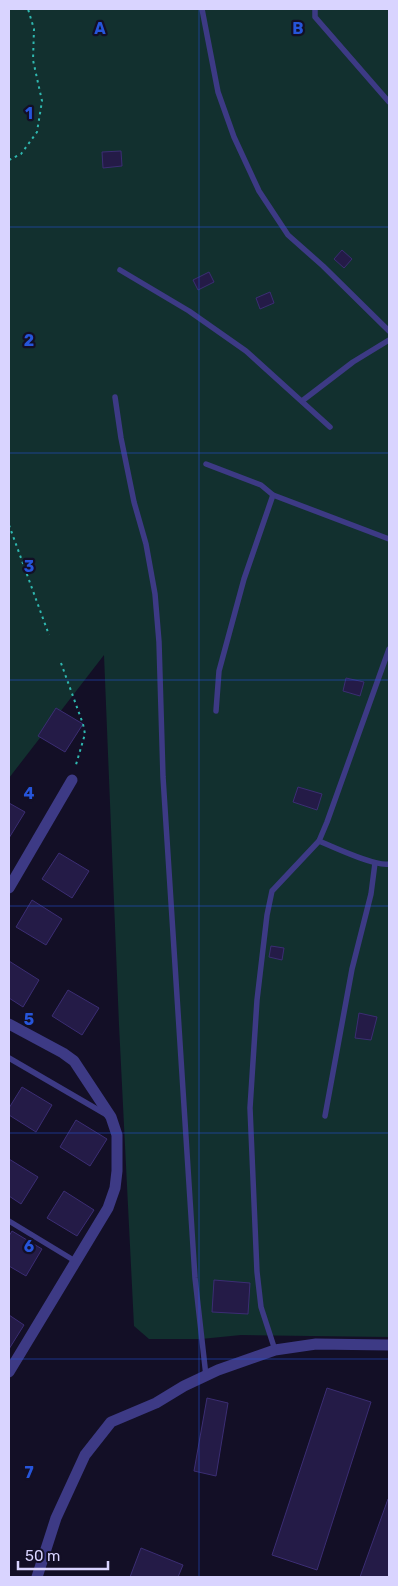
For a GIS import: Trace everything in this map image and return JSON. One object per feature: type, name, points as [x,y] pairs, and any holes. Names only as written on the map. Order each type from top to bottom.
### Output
[{"type":"street","points":[[9,888],[72,780]]},
{"type":"street","points":[[9,1024],[74,1060],[111,1117],[117,1135],[117,1171],[108,1208],[9,1372]]},
{"type":"street","points":[[37,1577],[56,1518],[85,1455],[111,1422],[156,1403],[184,1386],[206,1376],[275,1350],[316,1344],[389,1345]]},
{"type":"lane","points":[[202,9],[218,92],[234,137],[259,191],[288,235],[389,330]]},
{"type":"lane","points":[[315,9],[315,17],[389,102]]},
{"type":"lane","points":[[120,270],[189,310],[246,351],[330,427]]},
{"type":"lane","points":[[302,401],[353,362],[389,340]]},
{"type":"lane","points":[[115,397],[134,502],[146,544],[155,594],[159,642],[164,777],[195,1278],[206,1376]]},
{"type":"lane","points":[[206,464],[261,486],[273,495],[389,539]]},
{"type":"lane","points":[[216,711],[219,671],[244,579],[273,495]]},
{"type":"lane","points":[[275,1350],[261,1307],[257,1272],[250,1108],[257,1000],[267,915],[272,891],[318,841],[327,822],[389,649]]},
{"type":"lane","points":[[318,841],[375,863],[389,864]]},
{"type":"lane","points":[[325,1116],[352,969],[372,894],[375,863]]},
{"type":"lane","points":[[9,1058],[111,1117]]},
{"type":"lane","points":[[9,1221],[75,1260]]},
{"type":"path","points":[[9,160],[22,154],[37,132],[42,102],[33,60],[34,29],[28,9]]},
{"type":"path","points":[[9,525],[49,635]]},
{"type":"path","points":[[61,663],[83,724],[84,734],[72,780]]},
{"type":"green space","points":[[9,9],[389,9],[389,1337],[241,1335],[201,1339],[149,1339],[134,1326],[119,1025],[104,655],[9,778]]},
{"type":"building","points":[[121,151],[122,166],[103,168],[102,152]]},
{"type":"building","points":[[342,250],[352,259],[344,268],[334,259]]},
{"type":"building","points":[[209,272],[214,282],[198,290],[193,280]]},
{"type":"building","points":[[270,292],[274,303],[260,309],[256,298]]},
{"type":"building","points":[[346,678],[364,682],[360,696],[343,691]]},
{"type":"building","points":[[56,708],[83,724],[65,752],[38,736]]},
{"type":"building","points":[[298,787],[322,794],[317,810],[293,802]]},
{"type":"building","points":[[9,803],[25,812],[9,838]]},
{"type":"building","points":[[59,853],[89,871],[72,898],[42,879]]},
{"type":"building","points":[[32,900],[62,919],[46,945],[16,927]]},
{"type":"building","points":[[271,946],[284,948],[282,960],[269,957]]},
{"type":"building","points":[[9,961],[39,980],[23,1007],[9,998]]},
{"type":"building","points":[[68,990],[99,1008],[82,1035],[52,1016]]},
{"type":"building","points":[[359,1013],[377,1017],[371,1040],[355,1038]]},
{"type":"building","points":[[22,1087],[52,1105],[36,1132],[9,1115],[9,1108]]},
{"type":"building","points":[[76,1120],[107,1139],[90,1166],[60,1147]]},
{"type":"building","points":[[9,1159],[38,1177],[21,1204],[9,1196]]},
{"type":"building","points":[[64,1191],[94,1210],[77,1236],[47,1218]]},
{"type":"building","points":[[12,1231],[42,1249],[26,1276],[9,1266],[9,1236]]},
{"type":"building","points":[[214,1280],[250,1283],[248,1314],[212,1312]]},
{"type":"building","points":[[9,1315],[24,1325],[9,1349]]},
{"type":"building","points":[[327,1388],[371,1402],[317,1570],[272,1555]]},
{"type":"building","points":[[207,1398],[228,1403],[216,1476],[194,1471]]},
{"type":"building","points":[[388,1499],[389,1577],[360,1577]]},
{"type":"building","points":[[141,1548],[183,1565],[178,1577],[130,1577]]}]
